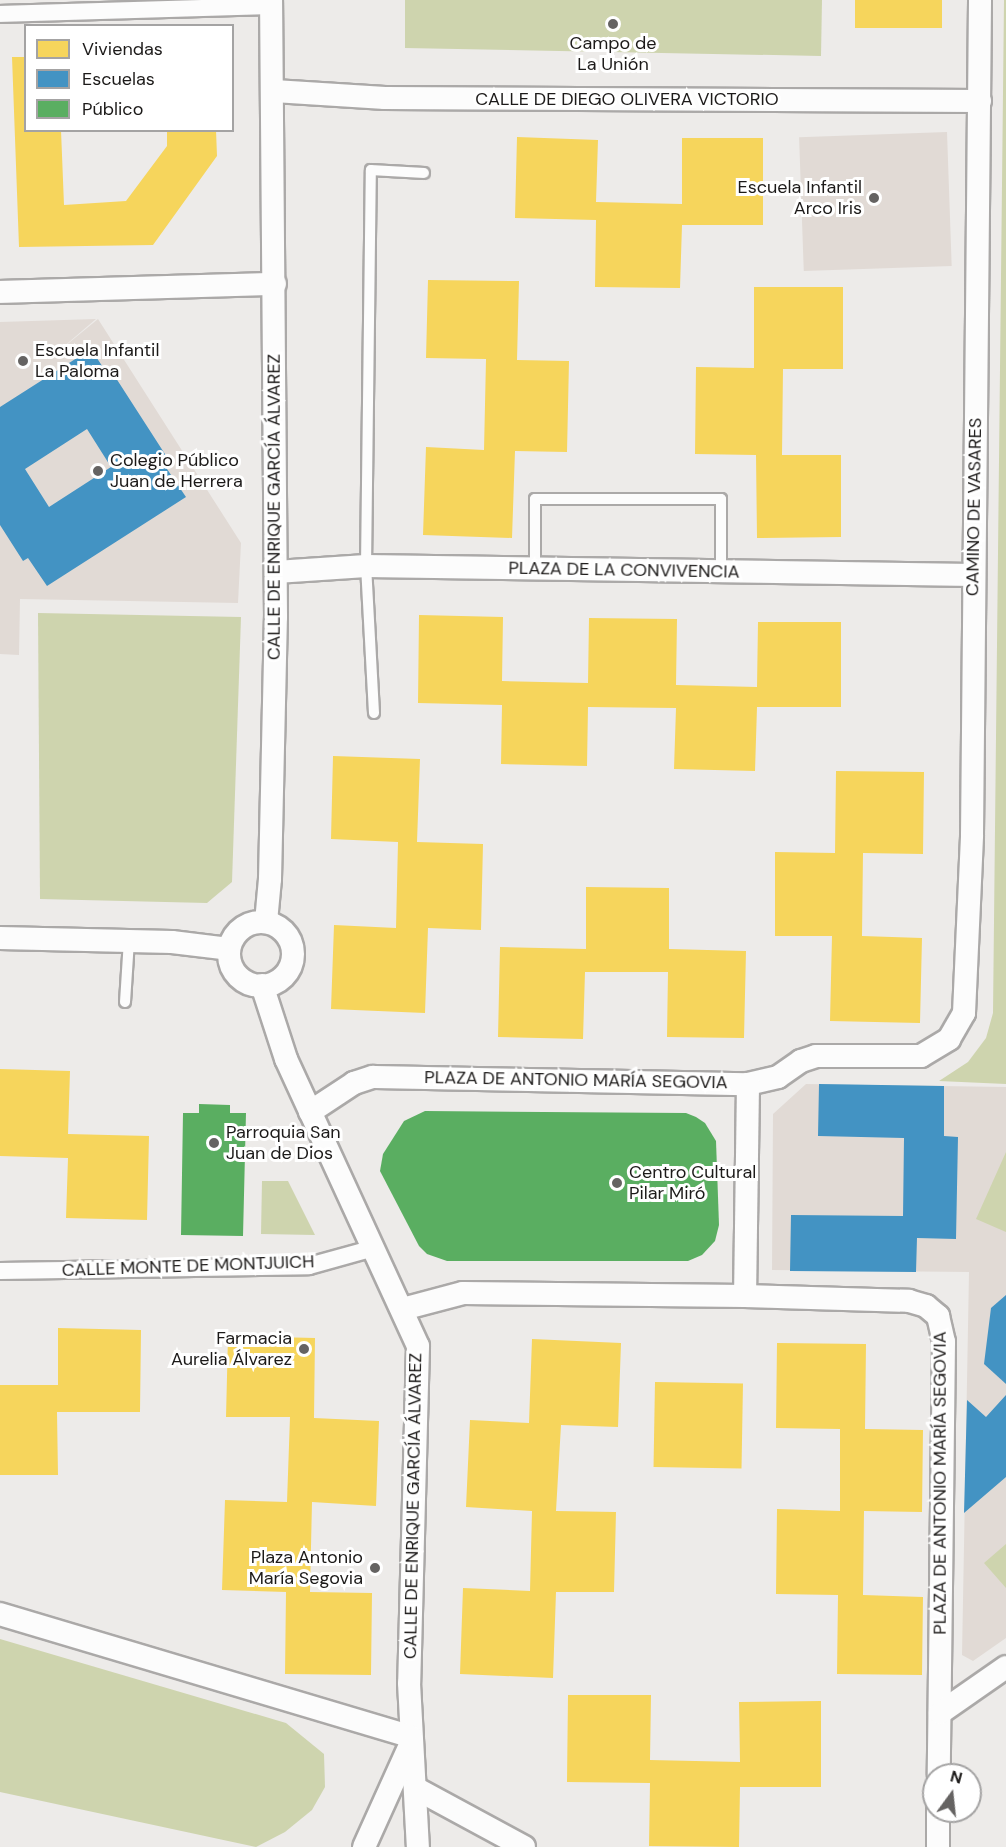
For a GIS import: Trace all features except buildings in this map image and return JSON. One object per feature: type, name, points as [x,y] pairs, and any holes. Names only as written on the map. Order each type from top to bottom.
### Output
[{"type":"street","name":"CAMINO DE VASARES","points":[[748,1084],[778,1077],[801,1061],[816,1056],[921,1056],[949,1039],[964,1013],[972,835],[980,0]]},
{"type":"street","points":[[0,14],[271,3]]},
{"type":"street","name":"CALLE DE ENRIQUE GARCÍA ÁLVAREZ","points":[[266,922],[270,879],[276,572],[274,91],[271,3]]},
{"type":"street","name":"CALLE DE DIEGO OLIVERA VICTORIO","points":[[274,91],[385,98],[980,101]]},
{"type":"street","points":[[0,292],[275,284]]},
{"type":"street","name":"PLAZA DE LA CONVIVENCIA","points":[[276,572],[366,566],[973,575]]},
{"type":"street","points":[[266,922],[284,931],[290,940],[292,960],[282,978],[262,985],[237,975],[229,949],[246,926],[266,922]]},
{"type":"street","points":[[0,938],[129,940],[229,949]]},
{"type":"street","name":"CALLE DE ENRIQUE GARCÍA ÁLVAREZ","points":[[262,985],[286,1059],[403,1309],[418,1346],[410,1741],[418,1847]]},
{"type":"street","name":"PLAZA DE ANTONIO MARÍA SEGOVIA","points":[[310,1112],[354,1083],[372,1077],[748,1084],[745,1296]]},
{"type":"street","name":"CALLE MONTE DE MONTJUICH","points":[[0,1271],[309,1266],[374,1248]]},
{"type":"street","name":"PLAZA DE ANTONIO MARÍA SEGOVIA","points":[[403,1309],[463,1293],[745,1296],[909,1301],[926,1306],[938,1316],[944,1342],[939,1763]]},
{"type":"street","points":[[0,1614],[410,1741],[364,1847]]},
{"type":"street","points":[[940,1713],[1006,1667]]},
{"type":"street","points":[[415,1788],[524,1847]]},
{"type":"street","points":[[938,1823],[938,1847]]},
{"type":"lane","points":[[374,713],[366,566],[371,170],[424,173]]},
{"type":"lane","points":[[535,569],[536,499],[721,500],[720,571]]},
{"type":"lane","points":[[125,1002],[129,940]]},
{"type":"shaded area","name":"Escuela Infantil Arco Iris","points":[[947,132],[952,266],[804,271],[799,137]]},
{"type":"shaded area","name":"Colegio Público Juan de Herrera","points":[[96,319],[48,360],[98,319],[241,543],[238,603],[20,599],[19,655],[0,654],[0,322]]},
{"type":"shaded area","points":[[806,1084],[1006,1087],[1006,1638],[973,1661],[962,1655],[969,1272],[772,1270],[773,1114]]},
{"type":"green space","name":"Campo de La Unión","points":[[405,0],[822,0],[821,56],[405,48]]},
{"type":"green space","points":[[1004,0],[1006,0],[1006,1084],[939,1081],[968,1062],[986,1038],[993,1013]]},
{"type":"green space","points":[[38,613],[241,617],[232,882],[207,903],[40,899]]},
{"type":"green space","points":[[1006,1152],[1006,1232],[976,1219]]},
{"type":"green space","points":[[262,1181],[288,1181],[315,1235],[261,1234]]},
{"type":"green space","points":[[1006,1544],[1006,1588],[984,1563]]},
{"type":"green space","points":[[0,1639],[286,1723],[324,1754],[325,1787],[312,1810],[285,1832],[256,1847],[0,1792]]},
{"type":"place","name":"Campo de La Unión","points":[[613,24]]},
{"type":"place","name":"Escuela Infantil Arco Iris","points":[[874,198]]},
{"type":"place","name":"Escuela Infantil La Paloma","points":[[23,361]]},
{"type":"place","name":"Colegio Público Juan de Herrera","points":[[98,471]]},
{"type":"place","name":"Parroquia San Juan de Dios","points":[[214,1143]]},
{"type":"place","name":"Centro Cultural Pilar Miró","points":[[617,1183]]},
{"type":"place","name":"Farmacia Aurelia Álvarez","points":[[304,1349]]},
{"type":"place","name":"Plaza Antonio María Segovia","points":[[375,1568]]}]
